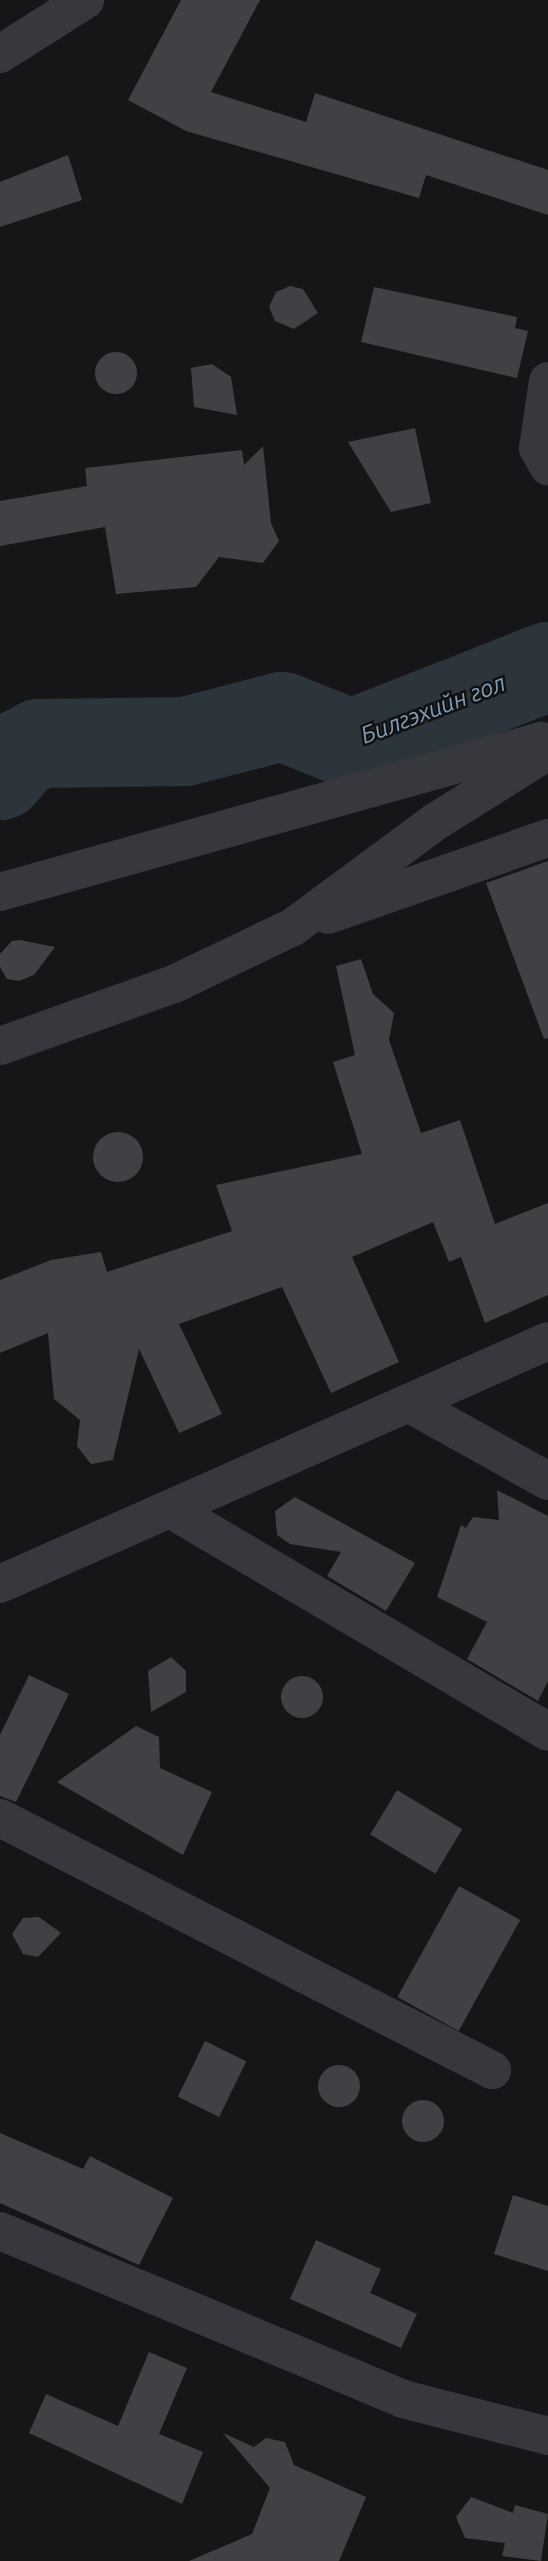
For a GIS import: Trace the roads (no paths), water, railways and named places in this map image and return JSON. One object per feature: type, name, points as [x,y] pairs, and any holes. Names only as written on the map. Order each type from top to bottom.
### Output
[{"type":"street","points":[[0,54],[85,0]]},
{"type":"street","points":[[548,381],[538,448],[548,466]]},
{"type":"street","points":[[0,892],[548,739]]},
{"type":"street","points":[[293,928],[435,822],[548,751]]},
{"type":"street","points":[[0,1046],[174,984],[293,928],[548,838]]},
{"type":"street","points":[[0,1584],[548,1341]]},
{"type":"street","points":[[408,1403],[548,1481]]},
{"type":"street","points":[[170,1509],[548,1732]]},
{"type":"street","points":[[0,1818],[492,2070]]},
{"type":"street","points":[[0,2231],[403,2399],[548,2436]]},
{"type":"waterway","name":"Билгэхийн гол","points":[[0,775],[18,754],[39,743],[185,741],[282,716],[342,740],[360,740],[548,666]]}]
